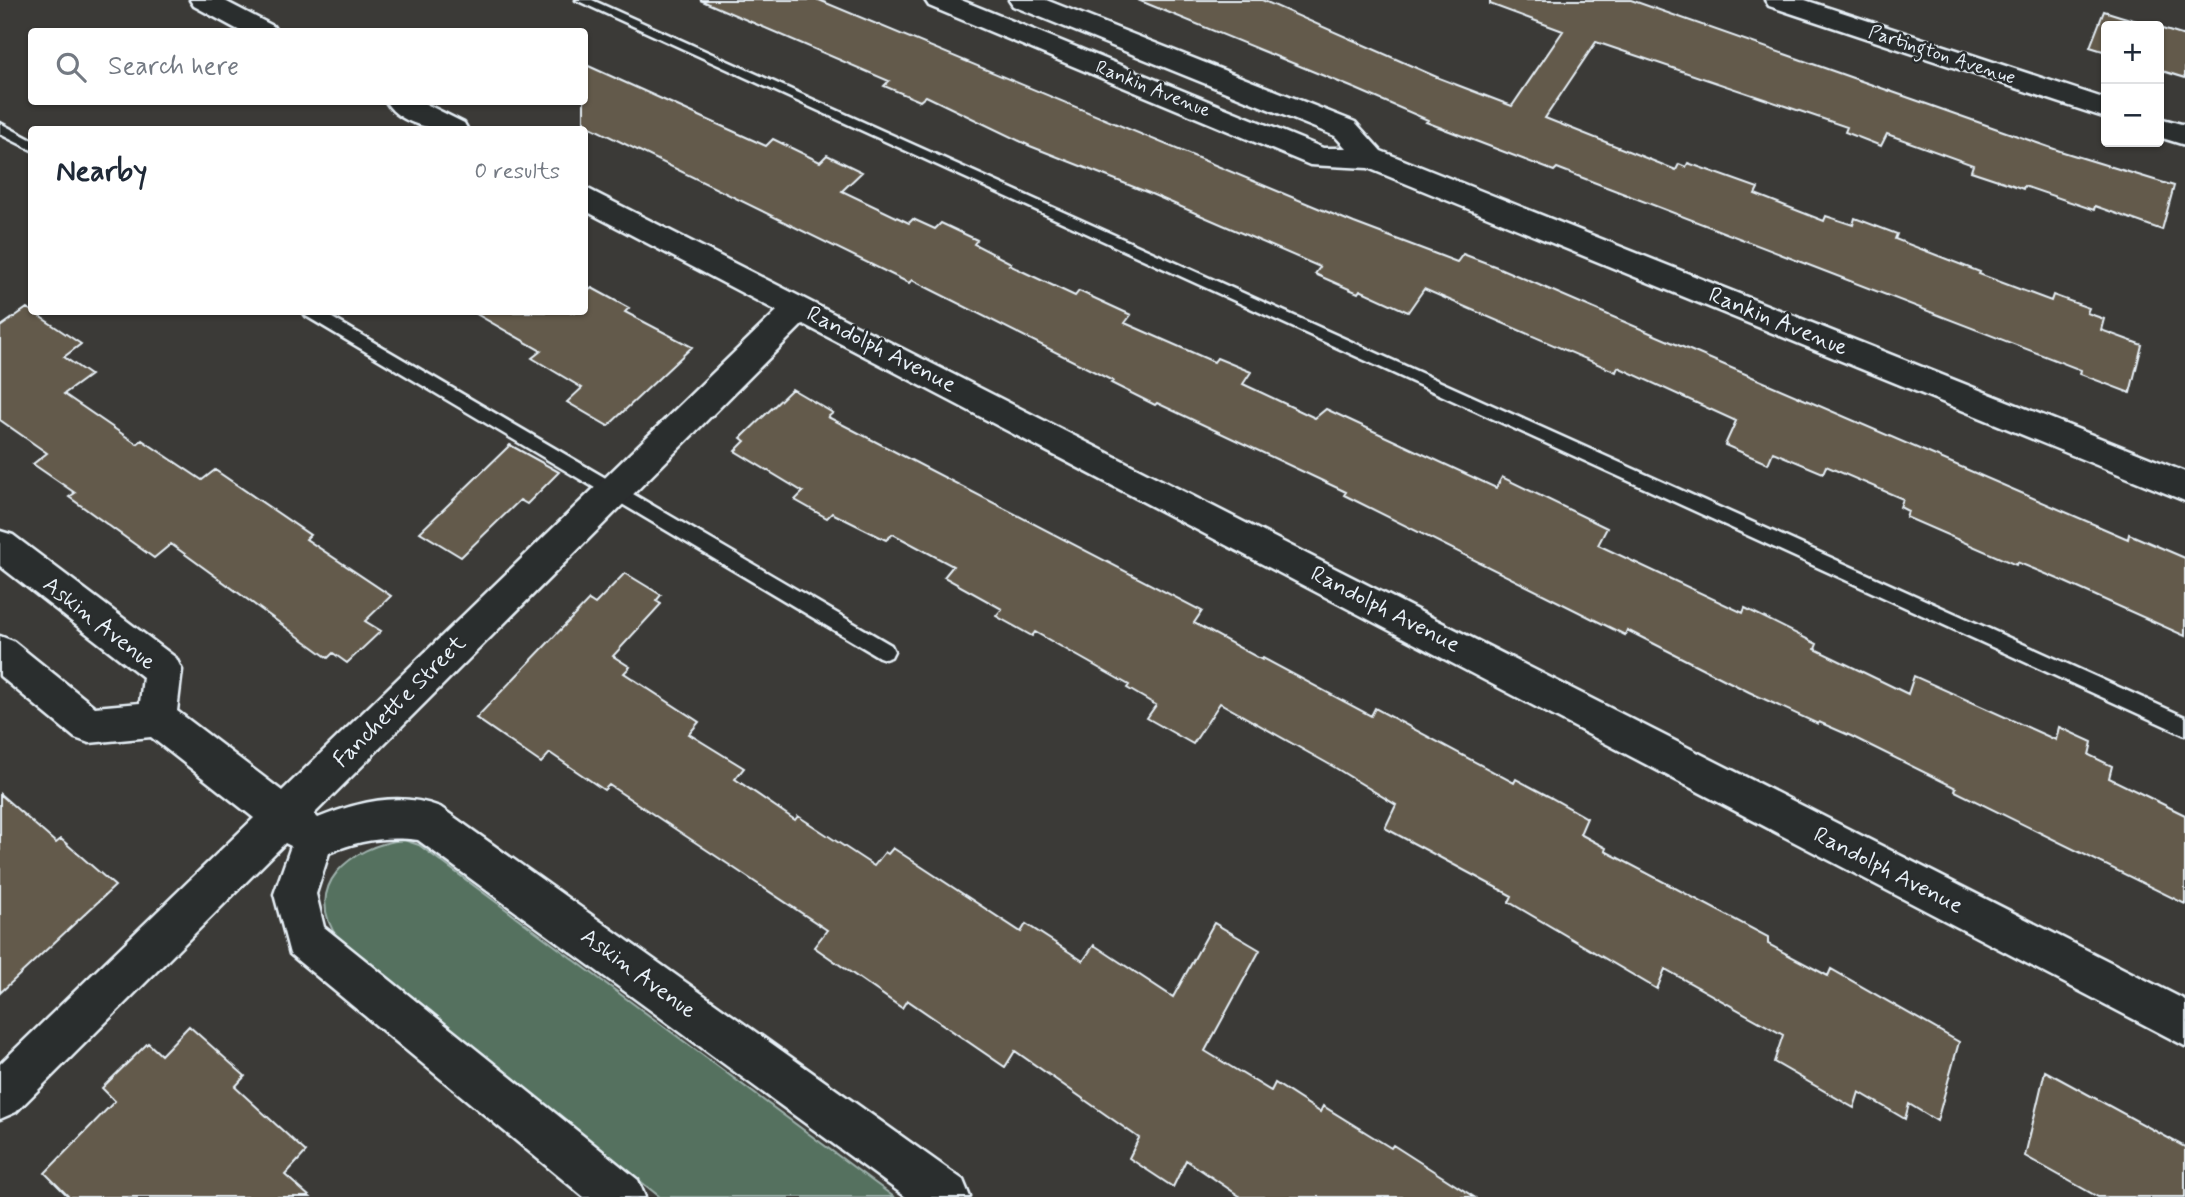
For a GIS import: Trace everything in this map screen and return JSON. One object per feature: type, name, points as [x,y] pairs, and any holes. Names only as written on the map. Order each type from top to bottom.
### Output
[{"type":"street","points":[[204,0],[256,28]]},
{"type":"street","name":"Rankin Avenue","points":[[938,0],[1320,158],[1371,158],[2185,486]]},
{"type":"street","name":"Rankin Avenue","points":[[1023,0],[1345,129],[1371,158]]},
{"type":"street","name":"Partington Avenue","points":[[1778,0],[2101,107]]},
{"type":"street","points":[[406,105],[446,126]]},
{"type":"street","points":[[2164,129],[2185,135]]},
{"type":"street","name":"Randolph Avenue","points":[[588,199],[2185,1024]]},
{"type":"street","name":"Fanchette Street","points":[[0,1096],[299,828],[615,491],[800,308]]},
{"type":"street","name":"Askin Avenue","points":[[0,547],[163,670],[157,719]]},
{"type":"street","points":[[0,653],[89,724],[157,719],[299,828],[295,894],[305,939],[621,1197]]},
{"type":"street","name":"Askin Avenue","points":[[299,828],[390,816],[426,821],[946,1197]]},
{"type":"lane","points":[[582,0],[2185,726]]},
{"type":"lane","points":[[0,128],[28,144]]},
{"type":"lane","points":[[316,315],[885,651]]},
{"type":"green space","points":[[404,840],[419,845],[894,1197],[660,1197],[339,940],[328,921],[325,903],[328,886],[337,872],[366,850]]},
{"type":"building","points":[[700,0],[819,0],[1354,223],[1457,262],[1463,254],[1497,267],[2128,539],[2129,534],[2185,558],[2185,636],[2058,579],[2017,562],[2016,565],[1906,517],[1908,511],[1900,507],[1903,499],[1826,466],[1823,473],[1773,452],[1768,464],[1725,445],[1736,421],[1618,367],[1616,372],[1424,289],[1408,312],[1360,290],[1358,293],[1315,274],[1320,267],[1149,193],[1030,146],[926,96],[920,101],[884,86],[889,81]]},
{"type":"building","points":[[1138,0],[1262,0],[1439,78],[1512,106],[1563,31],[1490,4],[1490,0],[1631,0],[2060,151],[2174,186],[2162,230],[2095,206],[2094,210],[1971,171],[1973,165],[1887,134],[1881,146],[1845,132],[1847,127],[1596,42],[1545,118],[1676,170],[1679,164],[1686,167],[1688,163],[1758,188],[1755,194],[1824,221],[1826,216],[1853,225],[1855,218],[1897,234],[1895,239],[1980,272],[1979,274],[2051,301],[2053,295],[2089,308],[2087,313],[2104,319],[2101,330],[2142,345],[2130,393],[2080,374],[2081,370],[1557,168],[1554,171],[1426,122],[1428,120],[1356,89]]},
{"type":"building","points":[[2104,11],[2137,21],[2101,21],[2101,50],[2090,47]]},
{"type":"building","points":[[2164,30],[2185,36],[2185,78],[2164,72]]},
{"type":"building","points":[[588,66],[766,146],[773,139],[820,162],[827,155],[862,172],[842,191],[909,223],[913,219],[935,229],[941,223],[977,240],[974,244],[1011,263],[1009,265],[1075,296],[1079,291],[1131,315],[1125,323],[1214,362],[1217,358],[1251,372],[1243,384],[1315,418],[1326,409],[1496,488],[1502,477],[1607,528],[1598,545],[1743,613],[1745,608],[1817,644],[1815,649],[1908,694],[1914,676],[2056,740],[2059,727],[2092,742],[2089,755],[2112,766],[2109,778],[2185,815],[2185,904],[1955,791],[1956,788],[1851,736],[1749,692],[1627,630],[1625,635],[1344,495],[1346,492],[1157,403],[1155,405],[1111,383],[1113,381],[912,280],[909,283],[584,124],[584,105],[588,105]]},
{"type":"building","points":[[592,288],[629,308],[625,312],[692,347],[608,426],[567,402],[582,388],[532,358],[541,351],[478,315],[588,315],[588,291]]},
{"type":"building","points":[[27,308],[28,315],[38,315],[81,344],[64,357],[90,375],[64,394],[137,444],[142,440],[202,480],[215,470],[310,535],[306,539],[391,596],[365,621],[381,631],[347,663],[333,653],[328,658],[171,544],[154,558],[69,497],[75,493],[33,464],[47,453],[0,420],[0,327]]},
{"type":"building","points":[[792,389],[833,413],[828,417],[1202,611],[1194,623],[1262,660],[1263,658],[1371,716],[1375,708],[1514,783],[1516,779],[1548,796],[1587,818],[1580,834],[1606,848],[1605,851],[1768,937],[1768,944],[1828,976],[1831,969],[1959,1042],[1937,1121],[1909,1104],[1905,1119],[1859,1092],[1854,1108],[1774,1062],[1783,1035],[1665,969],[1657,989],[1509,902],[1512,896],[1385,828],[1396,805],[1334,767],[1220,703],[1193,744],[1147,718],[1156,705],[1127,688],[1129,685],[1035,632],[1032,636],[996,616],[1002,609],[944,577],[953,566],[893,534],[886,540],[832,513],[827,518],[795,500],[803,492],[735,451],[745,441],[741,438]]},
{"type":"building","points":[[510,445],[559,472],[527,504],[520,500],[461,557],[420,532]]},
{"type":"building","points":[[625,573],[661,595],[656,601],[661,604],[613,656],[630,667],[624,673],[699,722],[689,734],[744,768],[735,779],[795,820],[798,816],[874,866],[885,852],[888,854],[893,848],[1021,932],[1026,924],[1083,961],[1094,945],[1173,997],[1214,923],[1260,950],[1205,1051],[1271,1091],[1275,1083],[1320,1112],[1323,1106],[1391,1148],[1393,1145],[1474,1197],[1241,1197],[1186,1160],[1173,1187],[1129,1158],[1139,1138],[1015,1051],[1005,1067],[907,1000],[902,1008],[814,947],[827,930],[609,785],[604,790],[550,753],[541,763],[476,718],[589,600],[595,604]]},
{"type":"building","points":[[0,794],[56,843],[61,839],[115,886],[0,993]]},
{"type":"building","points":[[189,1026],[245,1076],[235,1087],[306,1152],[285,1175],[310,1197],[69,1197],[45,1173],[115,1101],[102,1088],[148,1043],[161,1055]]},
{"type":"building","points":[[2045,1071],[2185,1147],[2185,1197],[2098,1197],[2025,1156]]}]
